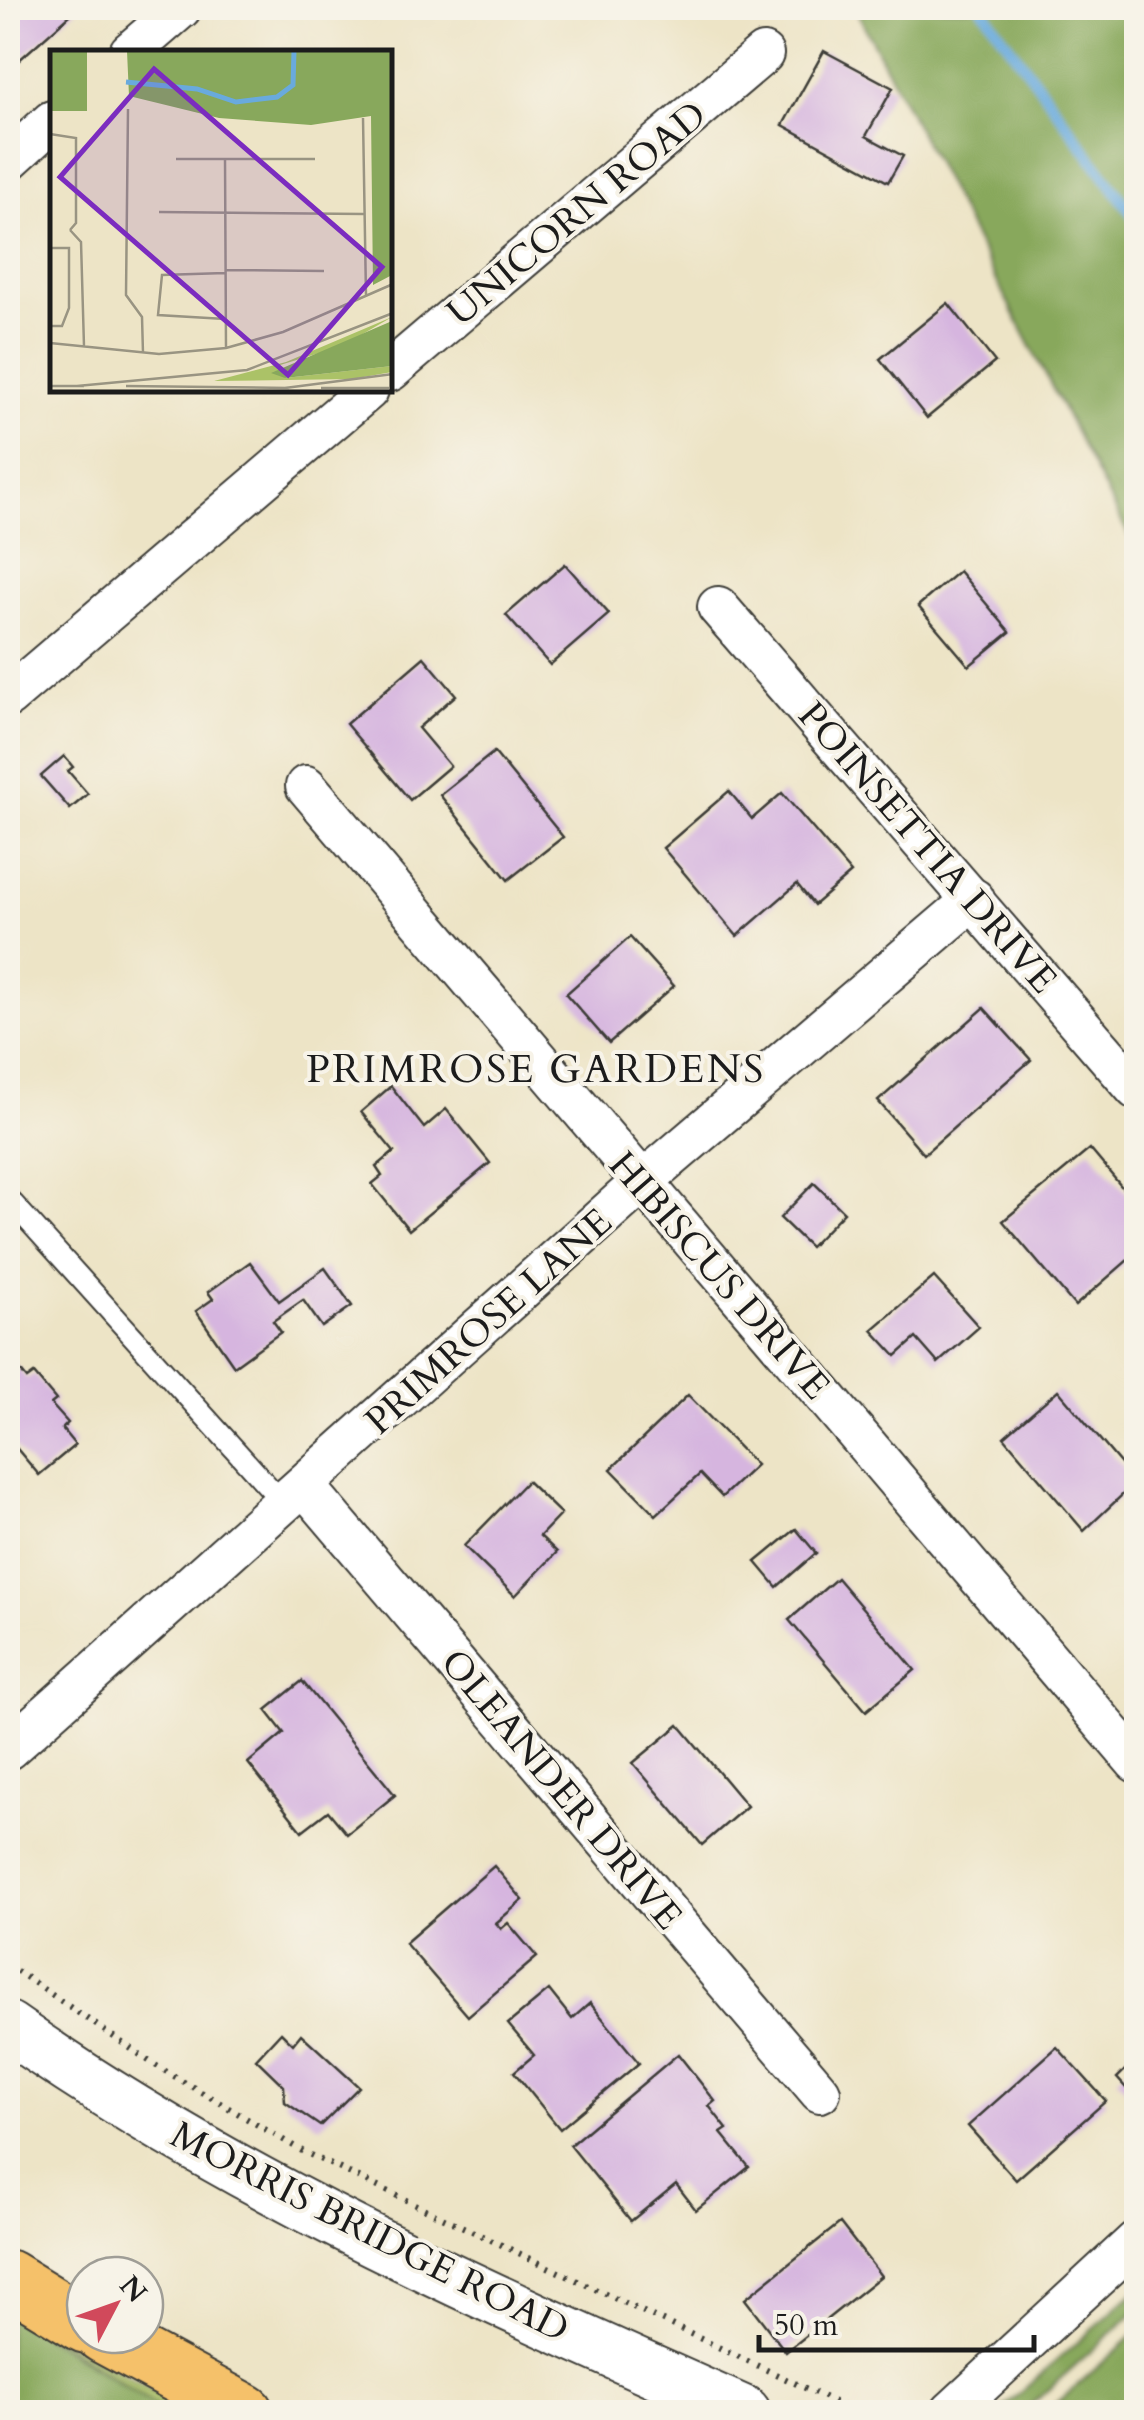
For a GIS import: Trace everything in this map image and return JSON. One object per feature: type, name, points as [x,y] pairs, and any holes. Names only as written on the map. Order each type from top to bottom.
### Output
[{"type":"highway","points":[[8,2278],[65,2312]]},
{"type":"highway","points":[[140,2355],[246,2412]]},
{"type":"street","points":[[132,50],[181,8]]},
{"type":"street","name":"UNICORN ROAD","points":[[392,370],[763,54]]},
{"type":"street","points":[[8,161],[50,123]]},
{"type":"street","points":[[8,697],[366,392]]},
{"type":"street","name":"POINSETTIA DRIVE","points":[[718,607],[1136,1088]]},
{"type":"street","name":"HIBISCUS DRIVE","points":[[306,786],[1136,1762]]},
{"type":"street","name":"PRIMROSE LANE","points":[[8,1749],[641,1184],[974,899]]},
{"type":"street","name":"OLEANDER DRIVE","points":[[294,1494],[820,2092]]},
{"type":"street","name":"MORRIS BRIDGE ROAD","points":[[8,2027],[232,2170],[433,2272],[745,2412]]},
{"type":"street","points":[[951,2412],[1136,2240]]},
{"type":"lane","points":[[8,1198],[294,1494]]},
{"type":"path","points":[[8,1965],[155,2065],[304,2152],[856,2412]]},
{"type":"green space","points":[[855,8],[1136,8],[1136,549]]},
{"type":"green space","points":[[1136,2291],[1136,2311],[1023,2412],[998,2412]]},
{"type":"green space","points":[[8,2308],[65,2341],[65,2346]]},
{"type":"green space","points":[[8,2313],[65,2349],[65,2355],[75,2355],[166,2412],[8,2412]]},
{"type":"green space","points":[[1136,2333],[1136,2412],[1047,2412]]},
{"type":"green space","points":[[79,2355],[90,2355],[190,2412],[166,2412]]},
{"type":"building","points":[[8,8],[78,8],[8,70]]},
{"type":"building","points":[[824,51],[893,88],[866,136],[903,156],[888,182],[783,125]]},
{"type":"building","points":[[948,303],[995,362],[927,418],[880,359]]},
{"type":"building","points":[[565,564],[609,614],[550,665],[506,615]]},
{"type":"building","points":[[959,571],[1010,632],[969,666],[918,606]]},
{"type":"building","points":[[424,657],[456,695],[418,728],[450,766],[410,800],[346,724]]},
{"type":"building","points":[[494,752],[563,837],[508,880],[440,795]]},
{"type":"building","points":[[64,756],[73,767],[68,771],[88,794],[70,809],[41,776]]},
{"type":"building","points":[[729,791],[752,819],[782,793],[851,873],[814,905],[797,884],[737,936],[663,848]]},
{"type":"building","points":[[630,937],[674,986],[609,1043],[566,994]]},
{"type":"building","points":[[984,1008],[1031,1060],[924,1154],[878,1101]]},
{"type":"building","points":[[391,1086],[424,1128],[446,1109],[490,1163],[409,1230],[372,1184],[382,1176],[376,1167],[394,1152],[361,1112]]},
{"type":"building","points":[[1090,1149],[1136,1204],[1136,1253],[1075,1306],[1003,1221]]},
{"type":"building","points":[[814,1183],[844,1212],[810,1247],[780,1218]]},
{"type":"building","points":[[250,1262],[279,1301],[325,1268],[352,1306],[322,1327],[303,1300],[273,1321],[281,1332],[234,1366],[196,1311],[213,1299],[208,1292]]},
{"type":"building","points":[[934,1277],[979,1327],[938,1363],[916,1338],[896,1356],[872,1330]]},
{"type":"building","points":[[11,1359],[27,1379],[34,1374],[56,1400],[51,1404],[68,1423],[62,1429],[75,1445],[39,1475],[8,1438]]},
{"type":"building","points":[[1058,1390],[1136,1482],[1084,1531],[1004,1437]]},
{"type":"building","points":[[688,1395],[756,1465],[722,1497],[700,1474],[656,1515],[611,1469]]},
{"type":"building","points":[[527,1481],[561,1514],[540,1536],[557,1552],[515,1596],[464,1546]]},
{"type":"building","points":[[796,1529],[816,1553],[777,1587],[756,1562]]},
{"type":"building","points":[[837,1578],[915,1670],[866,1711],[789,1620]]},
{"type":"building","points":[[302,1681],[395,1795],[347,1834],[328,1811],[302,1831],[248,1763],[284,1733],[266,1710]]},
{"type":"building","points":[[679,1725],[747,1806],[702,1845],[633,1763]]},
{"type":"building","points":[[494,1866],[523,1900],[496,1923],[501,1929],[508,1923],[537,1957],[468,2016],[405,1943]]},
{"type":"building","points":[[549,1990],[572,2019],[590,2003],[639,2063],[560,2129],[514,2072],[534,2055],[508,2024]]},
{"type":"building","points":[[281,2032],[293,2044],[301,2034],[359,2087],[320,2126],[285,2102],[284,2086],[256,2059]]},
{"type":"building","points":[[1057,2047],[1106,2101],[1016,2180],[968,2126]]},
{"type":"building","points":[[678,2054],[715,2101],[709,2106],[727,2129],[721,2133],[749,2167],[696,2210],[676,2184],[631,2221],[570,2145]]},
{"type":"building","points":[[1136,2059],[1136,2099],[1117,2078]]},
{"type":"building","points":[[840,2223],[881,2276],[786,2352],[745,2299]]},
{"type":"waterway","points":[[982,8],[1136,219]]},
{"type":"district","name":"PRIMROSE GARDENS","points":[[536,1068]]}]
